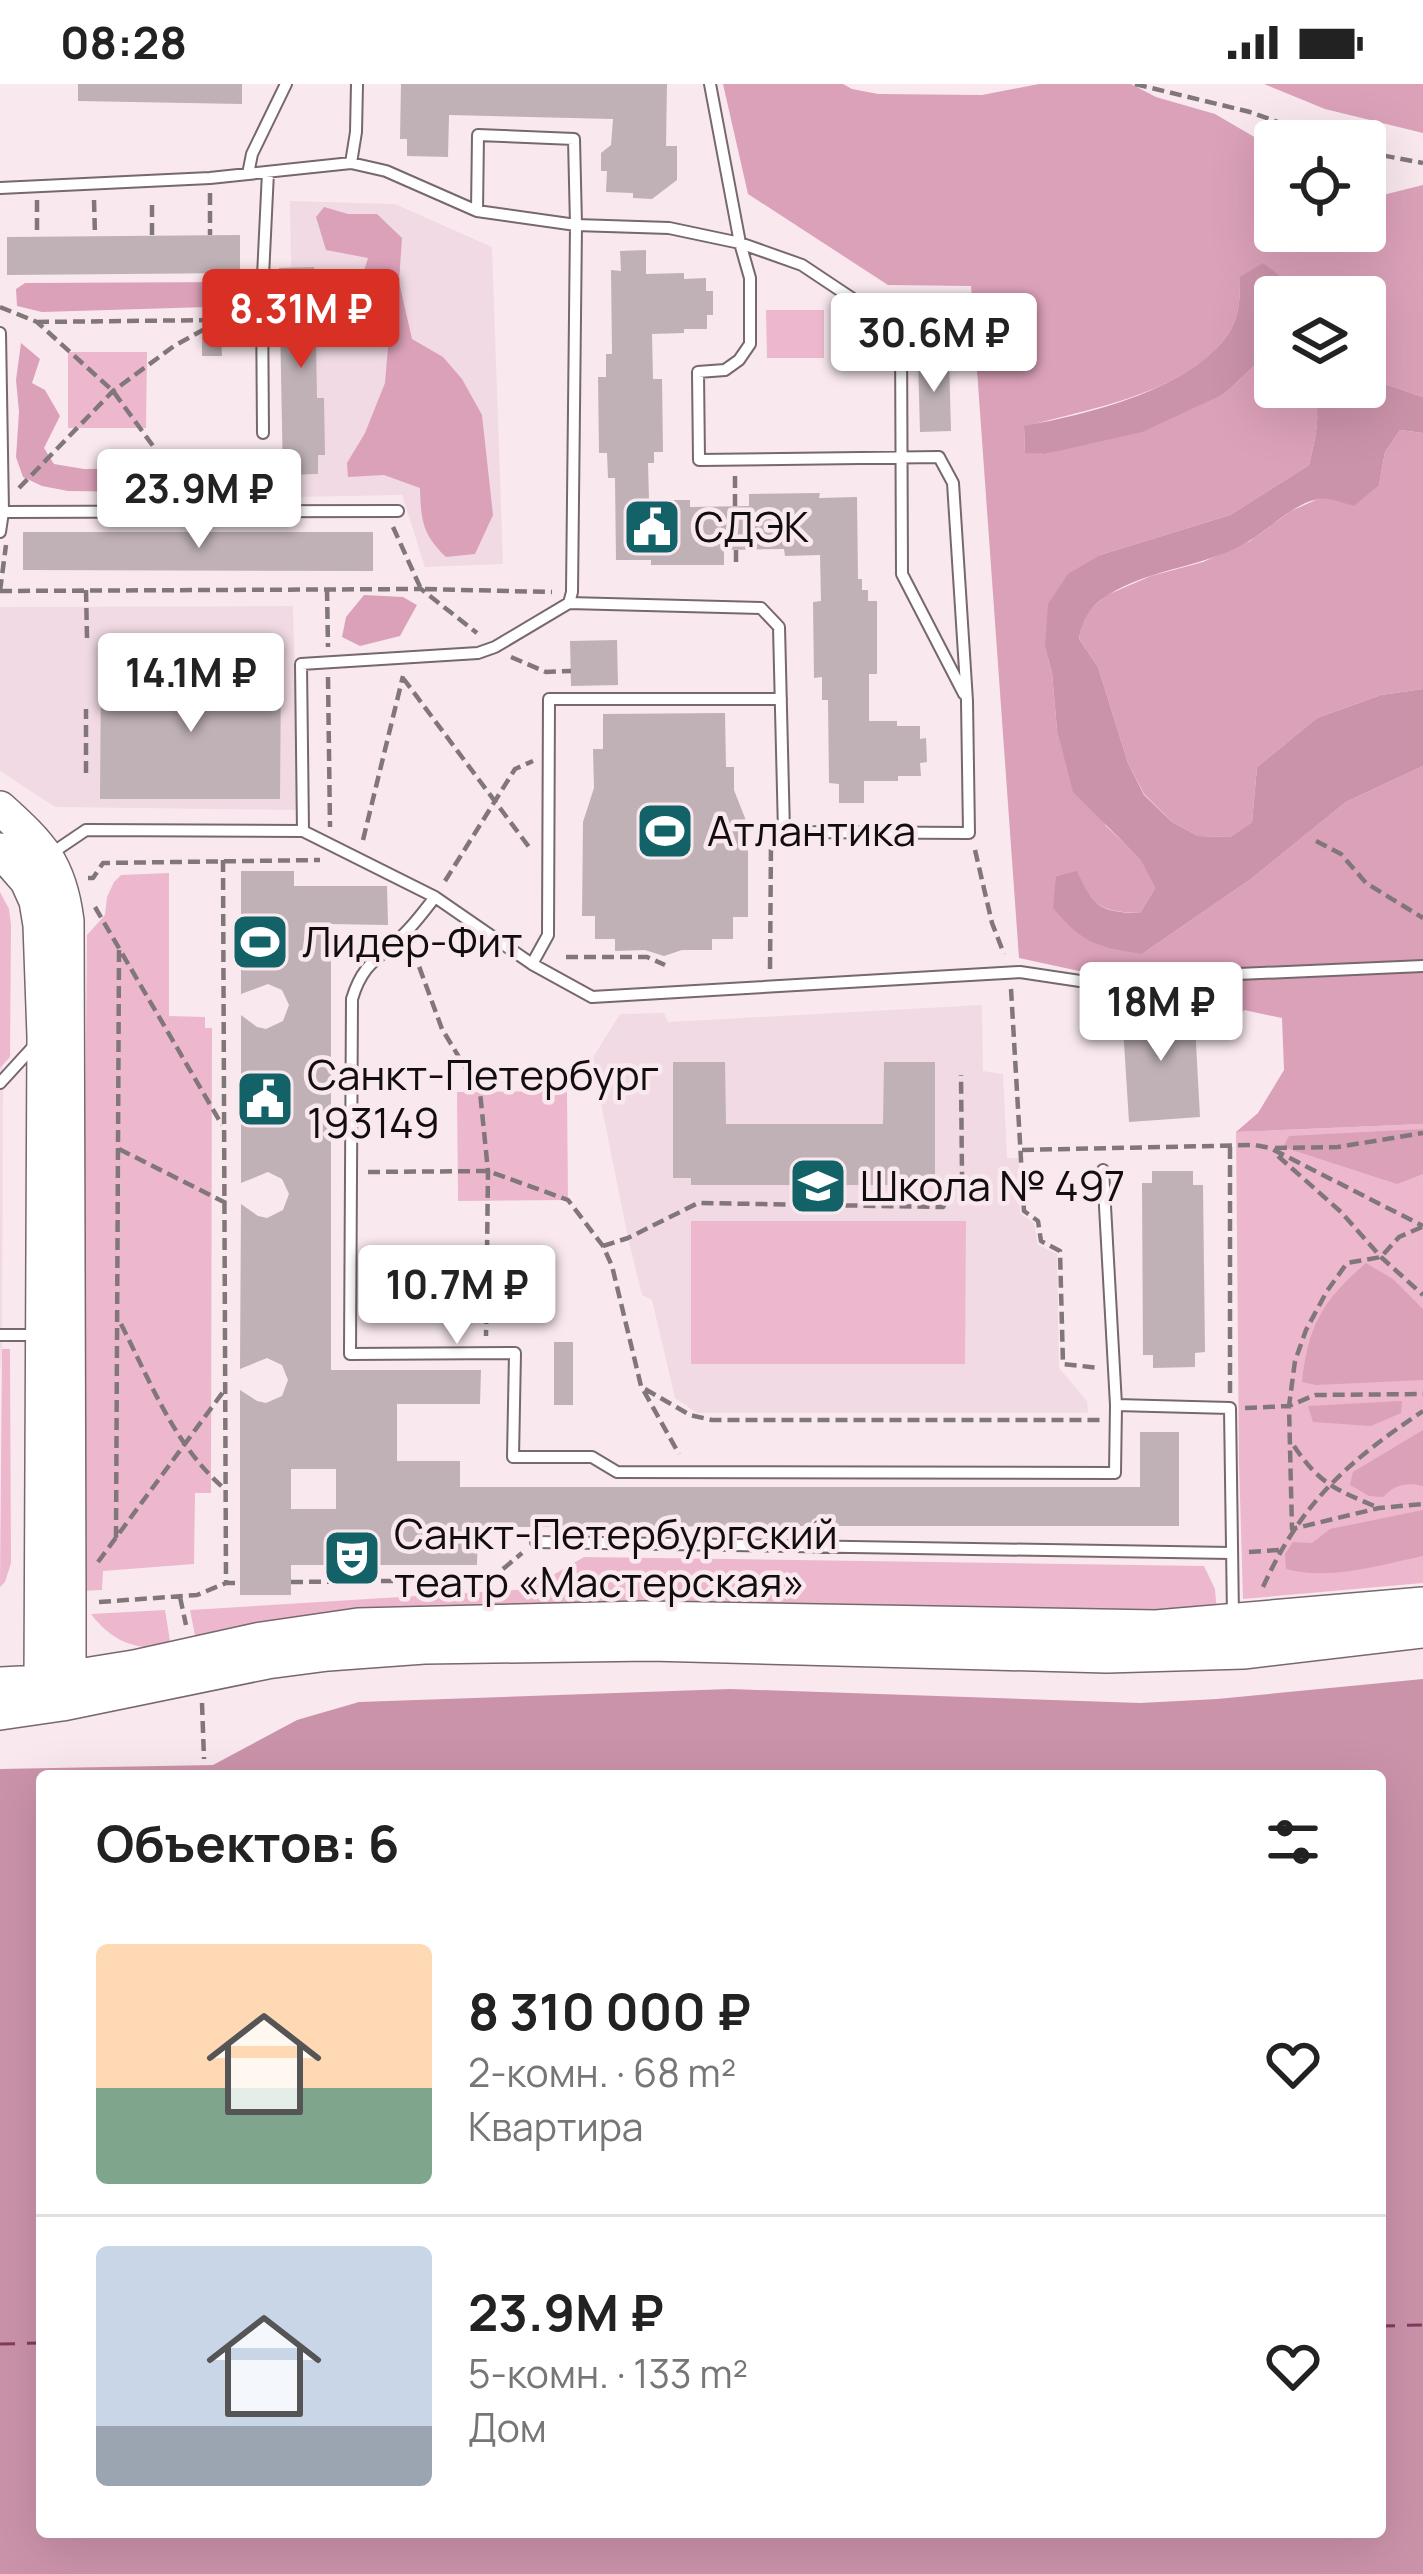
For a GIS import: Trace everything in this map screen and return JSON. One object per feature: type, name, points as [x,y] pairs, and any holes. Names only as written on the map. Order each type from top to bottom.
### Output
[{"type":"main road","points":[[0,808],[48,856],[67,921],[57,1688]]},
{"type":"main road","points":[[0,850],[27,880],[40,925],[43,1335],[57,1688]]},
{"type":"main road","points":[[0,1714],[57,1688],[134,1667],[309,1630],[424,1622],[644,1618],[1156,1627],[1245,1613],[1423,1604]]},
{"type":"main road","points":[[0,1684],[57,1688],[328,1654],[424,1647],[651,1644],[1173,1655],[1243,1652],[1423,1631]]},
{"type":"lane","points":[[248,174],[252,154],[286,84]]},
{"type":"lane","points":[[352,164],[357,84]]},
{"type":"lane","points":[[303,831],[301,664],[478,653],[570,598],[761,608],[779,627],[784,832],[969,833],[967,701],[953,483],[939,458],[698,460],[698,372],[725,370],[740,360],[750,344],[750,278],[710,84]]},
{"type":"lane","points":[[476,211],[478,135],[574,139],[570,598]]},
{"type":"lane","points":[[0,188],[210,178],[352,164],[386,172],[476,211],[576,224],[669,228],[740,243],[802,265],[901,331],[902,574],[967,701]]},
{"type":"lane","points":[[263,433],[262,297],[268,172]]},
{"type":"lane","points":[[0,333],[3,535]]},
{"type":"lane","points":[[3,512],[392,511]]},
{"type":"lane","points":[[532,964],[548,934],[549,699],[781,699]]},
{"type":"lane","points":[[48,856],[86,830],[303,831],[435,897],[532,964],[592,997],[1010,973],[1080,981],[1423,966]]},
{"type":"lane","points":[[435,897],[404,935],[370,962],[352,999],[350,1354],[514,1353],[513,1456],[592,1457],[616,1472],[1115,1473],[1103,1170]]},
{"type":"lane","points":[[0,1083],[44,1036]]},
{"type":"lane","points":[[0,1335],[43,1335]]},
{"type":"lane","points":[[1115,1405],[1229,1408],[1245,1613]]},
{"type":"lane","points":[[716,1472],[716,1487]]},
{"type":"lane","points":[[820,1472],[820,1487]]},
{"type":"lane","points":[[716,1526],[716,1545]]},
{"type":"lane","points":[[820,1526],[820,1546]]},
{"type":"lane","points":[[536,1542],[1238,1553]]},
{"type":"path","points":[[1135,84],[1272,120]]},
{"type":"path","points":[[1386,156],[1423,163]]},
{"type":"path","points":[[210,178],[210,235]]},
{"type":"path","points":[[152,181],[152,235]]},
{"type":"path","points":[[94,183],[95,236]]},
{"type":"path","points":[[36,186],[37,236]]},
{"type":"path","points":[[3,512],[113,391],[174,346],[262,297]]},
{"type":"path","points":[[0,308],[37,322],[221,320]]},
{"type":"path","points":[[37,322],[113,391],[200,512]]},
{"type":"path","points":[[735,460],[735,506]]},
{"type":"path","points":[[392,511],[422,589],[521,663],[546,671],[571,671]]},
{"type":"path","points":[[3,535],[0,591],[422,589],[570,598]]},
{"type":"path","points":[[736,550],[736,562]]},
{"type":"path","points":[[86,590],[87,638]]},
{"type":"path","points":[[93,890],[93,878],[103,863],[321,860],[330,844],[327,590]]},
{"type":"path","points":[[356,856],[403,678],[401,660]]},
{"type":"path","points":[[403,678],[536,856]]},
{"type":"path","points":[[86,709],[86,773]]},
{"type":"path","points":[[435,897],[515,769],[548,754]]},
{"type":"path","points":[[770,987],[770,843],[784,832]]},
{"type":"path","points":[[969,833],[1010,973],[1024,1211],[1038,1220],[1041,1241],[1060,1251],[1063,1364],[1113,1369]]},
{"type":"path","points":[[1316,841],[1341,854],[1366,883],[1423,918]]},
{"type":"path","points":[[223,860],[226,1583]]},
{"type":"path","points":[[82,878],[93,878]]},
{"type":"path","points":[[92,902],[225,1130]]},
{"type":"path","points":[[404,935],[417,957],[442,1029],[480,1092],[488,1171],[486,1353]]},
{"type":"path","points":[[116,1538],[119,949]]},
{"type":"path","points":[[566,957],[647,956],[665,965]]},
{"type":"path","points":[[603,1246],[698,1203],[943,1207],[962,1175],[961,1075]]},
{"type":"path","points":[[1022,1150],[1230,1144],[1338,1147],[1423,1133]]},
{"type":"path","points":[[1229,1408],[1230,1144]]},
{"type":"path","points":[[1270,1148],[1422,1227]]},
{"type":"path","points":[[1270,1148],[1423,1295]]},
{"type":"path","points":[[118,1149],[226,1203]]},
{"type":"path","points":[[350,1173],[488,1171],[568,1200],[603,1246],[612,1266],[640,1386],[688,1472]]},
{"type":"path","points":[[1292,1529],[1289,1406],[1295,1361],[1306,1330],[1346,1263],[1382,1257],[1399,1238],[1422,1227]]},
{"type":"path","points":[[1406,1279],[1423,1284]]},
{"type":"path","points":[[118,1319],[183,1446],[226,1490]]},
{"type":"path","points":[[640,1386],[689,1415],[712,1420],[1115,1420]]},
{"type":"path","points":[[94,1568],[226,1388]]},
{"type":"path","points":[[1244,1408],[1289,1406],[1315,1396],[1423,1394]]},
{"type":"path","points":[[1245,1613],[1292,1529],[1327,1485],[1423,1411]]},
{"type":"path","points":[[1292,1443],[1327,1485],[1378,1508]]},
{"type":"path","points":[[1292,1529],[1378,1508],[1423,1504]]},
{"type":"path","points":[[291,1582],[490,1580],[536,1542]]},
{"type":"path","points":[[1238,1553],[1279,1550]]},
{"type":"path","points":[[88,1602],[197,1595],[240,1582]]},
{"type":"path","points":[[180,1597],[189,1642]]},
{"type":"path","points":[[202,1692],[204,1759]]},
{"type":"shaded area","points":[[723,84],[843,84],[878,94],[982,95],[1039,84],[1131,84],[1156,97],[1215,114],[1254,137],[1254,252],[1386,252],[1386,194],[1423,185],[1423,397],[1386,384],[1386,276],[1240,277],[1238,312],[1230,331],[1190,370],[1136,396],[1024,427],[1025,452],[1045,454],[1088,443],[1224,394],[1254,366],[1254,408],[1316,408],[1309,465],[1230,515],[1100,555],[1045,647],[1057,730],[1106,826],[1142,860],[1155,888],[1140,913],[1116,911],[1094,900],[1077,872],[1056,876],[1142,954],[1251,879],[1346,802],[1423,766],[1423,1124],[1236,1132],[1258,1113],[1284,1070],[1282,1018],[1244,1010],[1231,1028],[1213,1011],[1213,996],[1197,984],[1172,987],[1154,962],[1079,971],[1019,958],[971,286],[888,285],[748,194]]},
{"type":"shaded area","points":[[1264,84],[1423,84],[1423,133],[1386,124],[1386,120],[1325,109]]},
{"type":"shaded area","points":[[290,201],[395,204],[492,247],[503,564],[425,567],[402,495],[293,497],[293,475],[283,475],[279,268],[291,267]]},
{"type":"shaded area","points":[[324,207],[348,214],[377,214],[402,238],[399,282],[412,339],[443,357],[482,415],[493,515],[475,554],[446,557],[438,549],[424,526],[420,488],[384,475],[348,477],[347,463],[385,383],[388,347],[356,317],[355,299],[368,258],[326,250],[316,217]]},
{"type":"shaded area","points":[[1263,263],[1280,276],[1254,276],[1254,366],[1224,394],[1142,432],[1045,454],[1025,453],[1024,426],[1137,396],[1191,369],[1213,352],[1236,318],[1240,277]]},
{"type":"shaded area","points":[[231,282],[233,295],[208,307],[42,312],[17,306],[16,289],[25,283]]},
{"type":"shaded area","points":[[766,310],[824,310],[824,358],[767,358]]},
{"type":"shaded area","points":[[21,343],[40,359],[32,383],[45,390],[60,416],[44,448],[54,464],[84,469],[154,468],[177,452],[180,468],[169,483],[140,492],[68,491],[23,477],[16,457]]},
{"type":"shaded area","points":[[68,352],[147,352],[146,428],[68,428]]},
{"type":"shaded area","points":[[1386,384],[1423,397],[1423,433],[1400,430],[1385,452],[1379,485],[1354,506],[1326,499],[1309,502],[1237,548],[1125,586],[1092,609],[1079,639],[1098,667],[1128,763],[1144,795],[1172,822],[1198,836],[1230,837],[1252,822],[1257,767],[1317,718],[1381,695],[1423,689],[1423,766],[1346,802],[1251,879],[1142,954],[1092,942],[1053,908],[1056,876],[1077,871],[1093,900],[1116,911],[1140,913],[1155,888],[1141,860],[1073,792],[1057,730],[1045,647],[1048,604],[1068,574],[1100,555],[1230,515],[1309,465],[1316,408],[1386,408]]},
{"type":"shaded area","points":[[1400,430],[1423,433],[1423,689],[1381,695],[1317,718],[1257,767],[1252,822],[1230,837],[1198,836],[1172,822],[1144,794],[1128,763],[1098,667],[1079,639],[1084,614],[1107,595],[1250,541],[1291,511],[1320,498],[1379,485],[1385,452]]},
{"type":"shaded area","points":[[364,595],[403,597],[417,605],[400,636],[360,646],[342,637],[346,617]]},
{"type":"shaded area","points":[[293,606],[298,810],[55,807],[0,771],[0,607]]},
{"type":"shaded area","points":[[169,873],[169,1016],[205,1017],[205,1028],[212,1028],[211,1493],[195,1493],[194,1564],[103,1571],[102,1590],[83,1591],[87,935],[105,915],[107,897],[121,875]]},
{"type":"shaded area","points":[[0,892],[11,925],[10,1057],[0,1068]]},
{"type":"shaded area","name":"Школа № 497","points":[[982,1005],[983,1071],[1003,1074],[1007,1158],[1019,1158],[1020,1213],[1034,1223],[1038,1245],[1057,1254],[1059,1368],[1087,1401],[1088,1413],[697,1413],[675,1398],[652,1300],[642,1295],[628,1238],[592,1059],[620,1014],[664,1013],[668,1022]]},
{"type":"shaded area","points":[[3,1064],[2,1349],[0,1371],[0,1068]]},
{"type":"shaded area","points":[[567,1091],[568,1200],[458,1201],[457,1092]]},
{"type":"shaded area","points":[[1423,1124],[1423,1583],[1243,1599],[1236,1132]]},
{"type":"shaded area","points":[[1423,1129],[1423,1174],[1397,1184],[1283,1147],[1289,1136]]},
{"type":"shaded area","points":[[691,1221],[966,1221],[965,1364],[691,1364]]},
{"type":"shaded area","points":[[1366,1263],[1393,1279],[1423,1309],[1423,1380],[1302,1382],[1308,1345],[1320,1315]]},
{"type":"shaded area","points":[[2,1349],[10,1349],[11,1563],[0,1587]]},
{"type":"shaded area","points":[[1402,1401],[1401,1413],[1371,1426],[1313,1422],[1308,1406]]},
{"type":"shaded area","points":[[1423,1430],[1423,1486],[1401,1486],[1383,1497],[1369,1496],[1350,1485],[1353,1472]]},
{"type":"shaded area","points":[[1423,1510],[1423,1556],[1338,1573],[1286,1569],[1285,1554],[1293,1542],[1312,1543],[1330,1529]]},
{"type":"shaded area","points":[[584,1557],[1204,1566],[1215,1589],[1217,1613],[196,1641],[190,1610],[529,1589]]},
{"type":"shaded area","points":[[165,1610],[171,1647],[126,1642],[91,1614]]},
{"type":"shaded area","points":[[1423,1679],[1423,2574],[0,2574],[0,1769],[213,1765],[297,1720],[359,1702],[730,1689],[1140,1703]]},
{"type":"building","points":[[78,84],[242,84],[242,104],[78,101]]},
{"type":"building","points":[[401,84],[667,84],[666,146],[677,146],[677,180],[652,199],[606,192],[607,171],[601,171],[601,153],[611,145],[613,119],[449,115],[448,157],[407,156],[407,139],[400,139]]},
{"type":"building","points":[[240,235],[240,273],[7,275],[7,237]]},
{"type":"building","points":[[646,250],[646,274],[706,278],[706,291],[713,291],[713,315],[707,315],[707,329],[652,334],[653,379],[662,379],[663,452],[654,452],[654,463],[648,463],[649,500],[690,500],[690,507],[749,506],[749,494],[857,497],[858,579],[862,579],[862,590],[868,590],[868,601],[877,601],[877,674],[869,674],[869,721],[920,726],[927,762],[920,763],[921,776],[864,781],[864,803],[839,803],[839,784],[829,783],[828,700],[822,700],[822,677],[814,678],[813,602],[821,601],[820,555],[785,556],[784,549],[724,550],[724,565],[616,560],[615,478],[608,478],[607,453],[599,453],[598,377],[606,377],[606,354],[612,354],[611,270],[621,271],[620,251]]},
{"type":"building","points":[[314,267],[315,287],[322,287],[323,343],[316,344],[317,398],[324,398],[325,455],[318,455],[318,474],[283,475],[279,268]]},
{"type":"building","points":[[221,336],[222,356],[202,356],[202,337]]},
{"type":"building","points":[[918,358],[949,358],[951,431],[920,432]]},
{"type":"building","points":[[23,532],[373,532],[373,571],[23,570]]},
{"type":"building","points":[[617,640],[618,685],[571,686],[570,641]]},
{"type":"building","points":[[101,671],[281,671],[280,799],[100,799]]},
{"type":"building","name":"Атлантика","points":[[725,713],[726,767],[734,767],[734,790],[748,839],[748,917],[733,917],[733,939],[712,939],[712,950],[682,950],[664,956],[645,950],[615,951],[615,939],[595,939],[595,916],[582,916],[583,822],[594,788],[593,749],[603,749],[603,714]]},
{"type":"building","points":[[241,871],[294,871],[294,886],[387,886],[388,925],[331,924],[331,1370],[481,1370],[480,1404],[397,1404],[397,1461],[460,1461],[460,1487],[1140,1487],[1140,1432],[1179,1432],[1179,1526],[830,1526],[819,1516],[810,1526],[478,1527],[477,1565],[291,1565],[291,1595],[240,1595],[240,1390],[266,1403],[282,1396],[288,1380],[282,1365],[267,1358],[240,1369],[241,1204],[267,1218],[283,1210],[289,1194],[282,1179],[268,1172],[241,1183],[241,1015],[266,1029],[283,1021],[289,1005],[282,990],[268,984],[241,994]],"holes":[[[291,1469],[336,1469],[336,1509],[291,1509]]]},
{"type":"building","points":[[1194,1006],[1200,1117],[1129,1122],[1122,1011]]},
{"type":"building","points":[[673,1062],[725,1062],[726,1124],[883,1124],[884,1062],[935,1062],[935,1176],[919,1176],[919,1185],[691,1185],[691,1178],[673,1178]]},
{"type":"building","points":[[1152,1171],[1193,1171],[1193,1185],[1203,1185],[1205,1352],[1195,1353],[1195,1367],[1153,1368],[1153,1355],[1143,1355],[1142,1183],[1152,1183]]},
{"type":"building","points":[[554,1342],[573,1342],[573,1405],[554,1405]]},
{"type":"ferry route","points":[[1386,2326],[1423,2325]]},
{"type":"ferry route","points":[[0,2344],[36,2343]]},
{"type":"place","name":"СДЭК","points":[[652,527]]},
{"type":"place","name":"Атлантика","points":[[665,831]]},
{"type":"place","name":"Лидер-Фит","points":[[260,942]]},
{"type":"place","name":"Санкт-Петербург 193149","points":[[265,1099]]},
{"type":"place","name":"Школа № 497","points":[[818,1186]]},
{"type":"place","name":"Санкт-Петербургский театр «Мастерская»","points":[[352,1558]]}]
